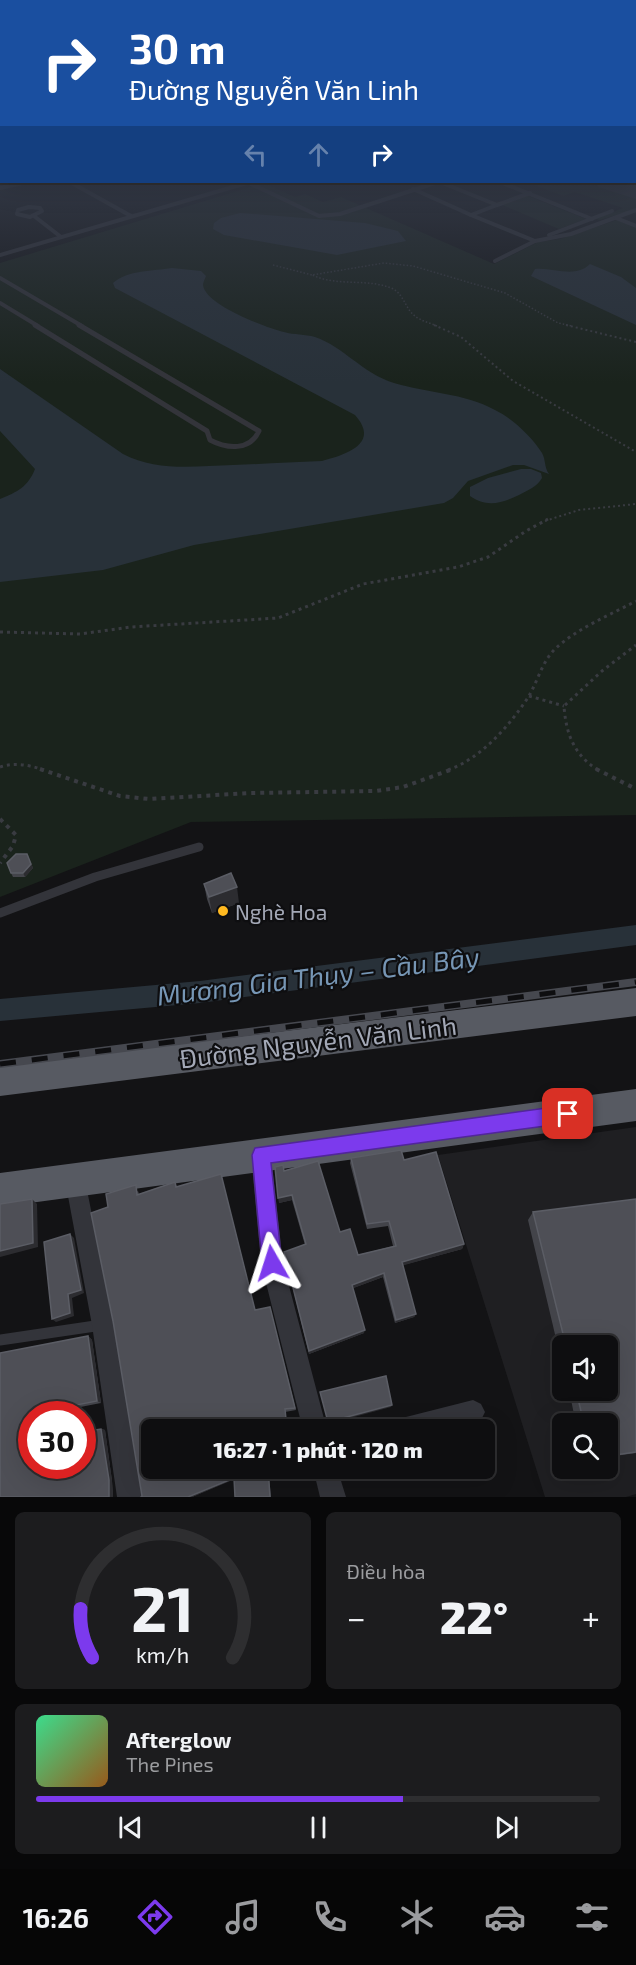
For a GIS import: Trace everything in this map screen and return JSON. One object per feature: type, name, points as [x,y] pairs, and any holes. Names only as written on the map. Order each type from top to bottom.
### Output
[{"type":"highway","name":"Đường Nguyễn Văn Linh","points":[[0,1081],[636,1002]]},
{"type":"highway","points":[[0,1190],[636,1105]]},
{"type":"street","points":[[261,1155],[272,1263],[312,1419]]},
{"type":"street","points":[[75,1180],[104,1325],[130,1497]]},
{"type":"street","points":[[445,1419],[472,1412]]},
{"type":"street","points":[[328,1479],[333,1497]]},
{"type":"lane","points":[[0,250],[2,254],[37,244]]},
{"type":"lane","points":[[495,261],[529,244]]},
{"type":"lane","points":[[0,278],[259,431],[258,435],[254,440],[240,446],[215,444],[210,440],[207,431],[0,303]]},
{"type":"lane","points":[[0,913],[95,877],[199,847]]},
{"type":"lane","points":[[0,1340],[104,1325]]},
{"type":"path","points":[[312,275],[384,263],[413,266],[505,292],[558,323],[636,342]]},
{"type":"path","points":[[273,265],[334,283],[369,284],[392,288],[400,294],[407,308],[416,317],[461,337],[513,381],[636,452]]},
{"type":"path","points":[[0,632],[80,634],[166,624],[278,618],[360,585],[489,557],[539,524],[568,513],[601,506],[636,504]]},
{"type":"path","points":[[0,767],[10,764],[32,766],[120,795],[149,799],[229,794],[376,791],[403,787],[457,767],[489,744],[508,725],[556,648],[596,622],[636,601]]},
{"type":"path","points":[[636,645],[602,671],[564,706],[564,726],[570,743],[586,762],[605,775],[636,789]]},
{"type":"path","points":[[528,696],[564,706]]},
{"type":"path","points":[[0,819],[16,835],[14,846],[0,862]]},
{"type":"shaded area","points":[[63,244],[448,244],[494,264],[534,244],[636,244],[636,815],[191,822],[0,897],[0,263]]},
{"type":"shaded area","points":[[274,244],[392,244],[337,255]]},
{"type":"shaded area","points":[[590,264],[621,277],[636,288],[636,325],[531,276],[535,269],[571,272]]},
{"type":"shaded area","points":[[172,268],[201,271],[206,276],[203,285],[206,293],[225,308],[251,321],[284,332],[311,336],[325,341],[383,379],[471,400],[501,413],[521,428],[538,447],[549,474],[524,465],[513,465],[468,481],[453,498],[444,503],[194,545],[103,570],[0,582],[0,499],[21,488],[35,469],[0,431],[0,369],[123,454],[136,460],[163,466],[191,467],[322,461],[357,447],[362,441],[364,434],[362,425],[355,415],[115,288],[113,283],[133,273]]},
{"type":"shaded area","points":[[521,469],[531,469],[541,473],[542,478],[529,490],[501,502],[482,502],[470,496],[470,487],[488,478]]},
{"type":"shaded area","points":[[636,1127],[636,1494],[626,1497],[545,1497],[438,1155]]},
{"type":"building","points":[[16,854],[27,854],[31,864],[23,873],[11,873],[7,863]]},
{"type":"building","points":[[231,873],[237,887],[209,897],[204,884]]},
{"type":"building","points":[[401,1150],[404,1160],[436,1152],[464,1244],[402,1262],[416,1314],[396,1320],[384,1273],[352,1285],[365,1330],[309,1351],[284,1252],[306,1244],[292,1195],[278,1198],[275,1167],[283,1165],[284,1171],[318,1161],[340,1232],[350,1229],[358,1255],[396,1246],[389,1221],[367,1224],[351,1158]]},
{"type":"building","points":[[221,1174],[255,1310],[270,1307],[295,1408],[285,1409],[286,1419],[141,1419],[141,1479],[232,1479],[188,1497],[141,1497],[113,1321],[91,1213],[108,1207],[106,1194],[132,1186],[136,1185],[137,1195],[175,1182],[176,1187]]},
{"type":"building","points":[[32,1199],[33,1243],[0,1251],[0,1204]]},
{"type":"building","points":[[636,1199],[636,1452],[618,1455],[618,1413],[581,1413],[579,1401],[618,1401],[618,1335],[563,1335],[533,1212]]},
{"type":"building","points":[[70,1234],[81,1290],[68,1294],[70,1313],[52,1319],[44,1242]]},
{"type":"building","points":[[88,1336],[97,1401],[18,1401],[18,1479],[96,1479],[96,1430],[101,1429],[109,1480],[109,1497],[0,1497],[0,1353]]},
{"type":"building","points":[[386,1376],[392,1405],[339,1419],[327,1419],[320,1392]]},
{"type":"building","points":[[234,1479],[269,1479],[270,1497],[235,1497]]},
{"type":"waterway","name":"Mương Gia Thụy – Cầu Bây","points":[[0,1010],[200,992],[636,935]]},
{"type":"railway","points":[[0,1064],[636,982]]},
{"type":"place","name":"Nghè Hoa","points":[[223,911]]},
{"type":"route","points":[[272,1263],[261,1155],[568,1114]]}]
